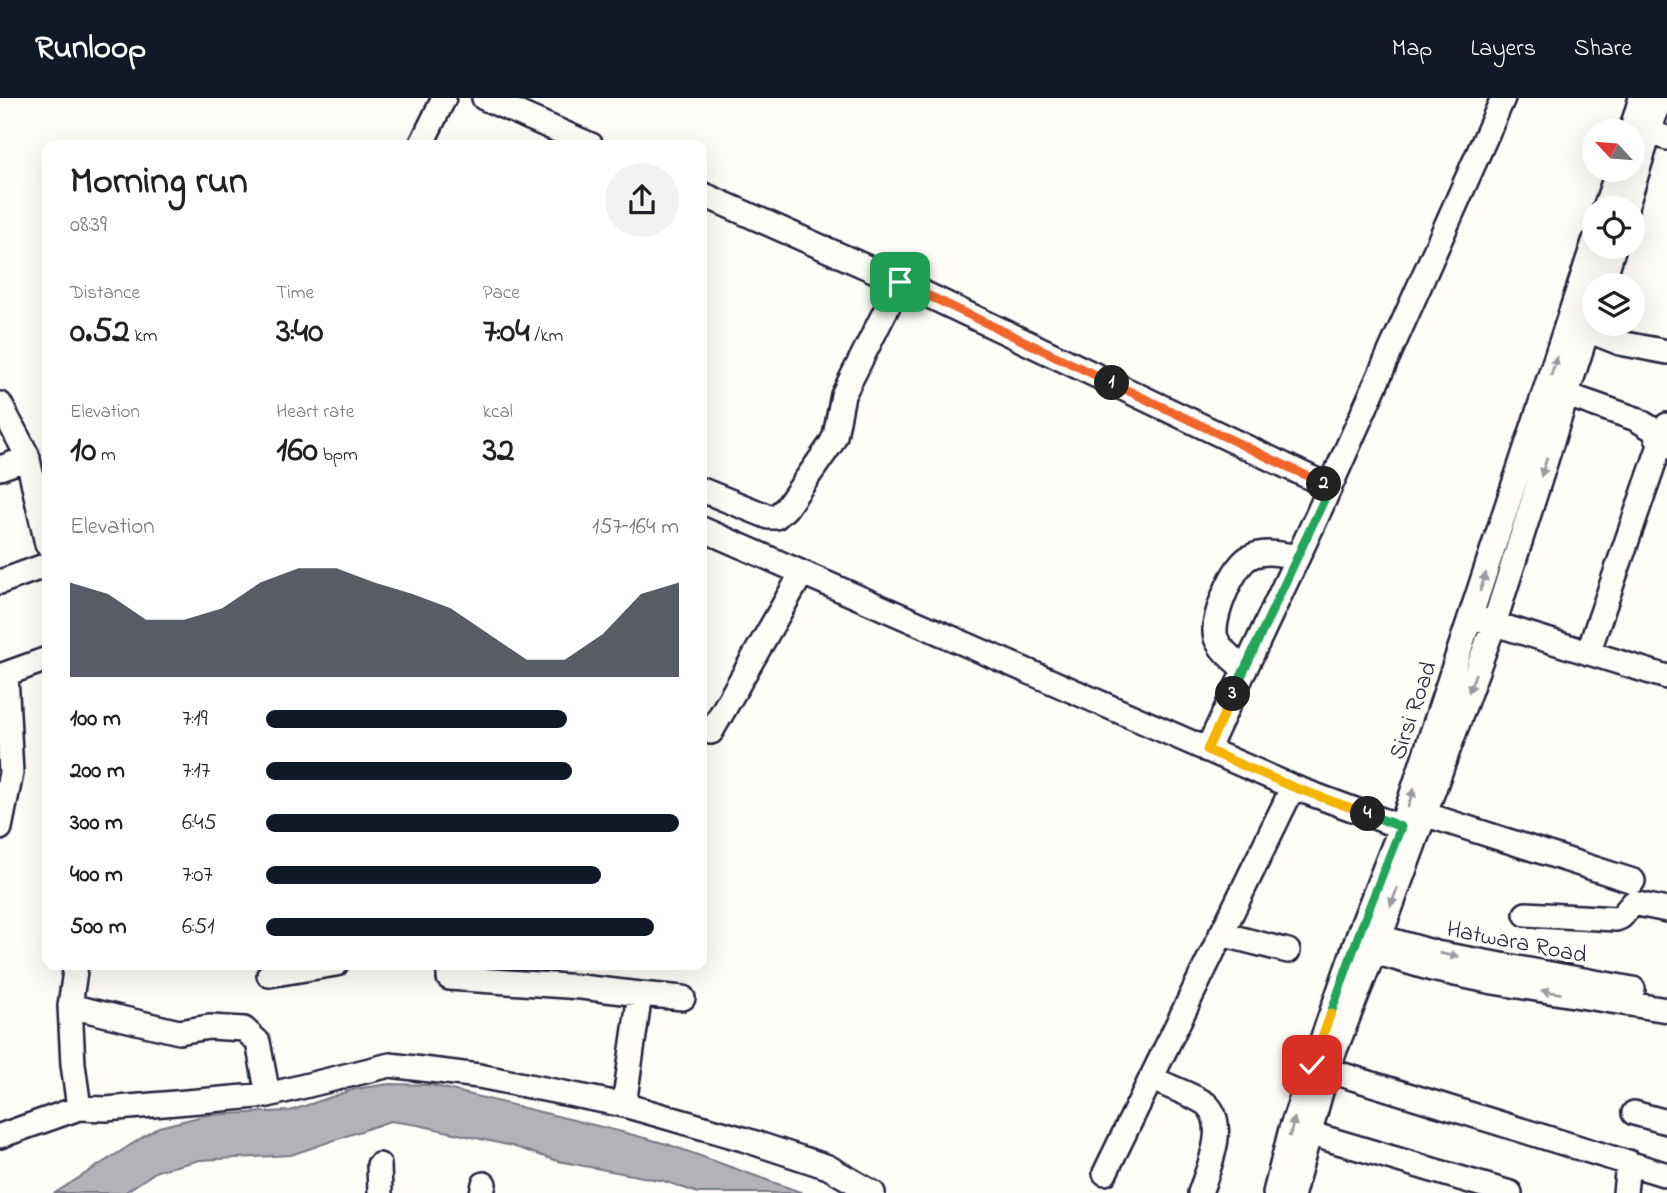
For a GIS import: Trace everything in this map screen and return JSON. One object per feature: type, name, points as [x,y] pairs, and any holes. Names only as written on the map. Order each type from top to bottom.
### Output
[{"type":"street","points":[[423,140],[444,98]]},
{"type":"street","points":[[484,98],[580,140]]},
{"type":"street","points":[[1207,750],[1330,487],[1503,98]]},
{"type":"street","points":[[1641,98],[1643,119]]},
{"type":"street","points":[[1645,132],[1660,98]]},
{"type":"street","points":[[707,196],[900,282],[1330,487]]},
{"type":"street","name":"Sirsi Road","points":[[1275,1193],[1291,1129],[1367,941],[1424,814],[1589,259]]},
{"type":"street","points":[[707,492],[769,517],[776,517],[786,508],[831,444],[843,395],[900,282]]},
{"type":"street","name":"Sirsi Road","points":[[1293,1193],[1308,1133],[1401,827],[1483,620],[1586,336]]},
{"type":"street","points":[[1611,336],[1620,343],[1667,352]]},
{"type":"street","points":[[1567,394],[1636,419],[1665,439],[1588,653]]},
{"type":"street","points":[[0,404],[28,458],[42,520]]},
{"type":"street","points":[[0,468],[28,458]]},
{"type":"street","points":[[707,531],[1293,787],[1401,827]]},
{"type":"street","points":[[1245,670],[1222,649],[1214,631],[1225,594],[1238,568],[1253,555],[1273,553],[1298,557]]},
{"type":"street","points":[[0,582],[42,567]]},
{"type":"street","points":[[712,732],[802,573]]},
{"type":"street","points":[[1483,620],[1667,677]]},
{"type":"street","points":[[0,828],[6,775],[3,675],[42,661]]},
{"type":"street","points":[[1105,1173],[1293,787]]},
{"type":"street","points":[[1424,814],[1633,881]]},
{"type":"street","points":[[1526,914],[1616,919],[1633,903],[1667,910]]},
{"type":"street","points":[[1221,934],[1288,951]]},
{"type":"street","name":"Hatwara Road","points":[[1367,941],[1436,953],[1663,1002]]},
{"type":"street","points":[[75,970],[70,1006],[73,1064],[79,1108]]},
{"type":"street","points":[[268,975],[299,970]]},
{"type":"street","points":[[449,970],[449,978],[581,987],[683,999]]},
{"type":"street","points":[[624,1105],[640,994]]},
{"type":"street","points":[[70,1006],[179,1032],[209,1027],[244,1029],[258,1042],[268,1095]]},
{"type":"street","points":[[0,1136],[79,1108],[106,1109],[268,1095],[390,1065],[491,1079],[624,1105],[828,1167],[873,1193]]},
{"type":"street","points":[[1327,1070],[1667,1175]]},
{"type":"street","points":[[1151,1079],[1206,1104],[1217,1122],[1218,1132],[1200,1193]]},
{"type":"street","points":[[1634,1113],[1667,1122]]},
{"type":"street","points":[[1308,1133],[1510,1193]]},
{"type":"street","points":[[1625,1193],[1628,1162]]},
{"type":"street","points":[[379,1165],[380,1193]]},
{"type":"shaded area","points":[[389,1084],[431,1085],[622,1132],[667,1144],[803,1193],[698,1193],[664,1181],[558,1161],[512,1146],[390,1121],[291,1155],[200,1160],[157,1171],[124,1193],[55,1193],[159,1127],[207,1115],[290,1111],[355,1089]]},
{"type":"route","points":[[900,282],[1330,487],[1207,750],[1293,787],[1401,827],[1312,1065]]}]
